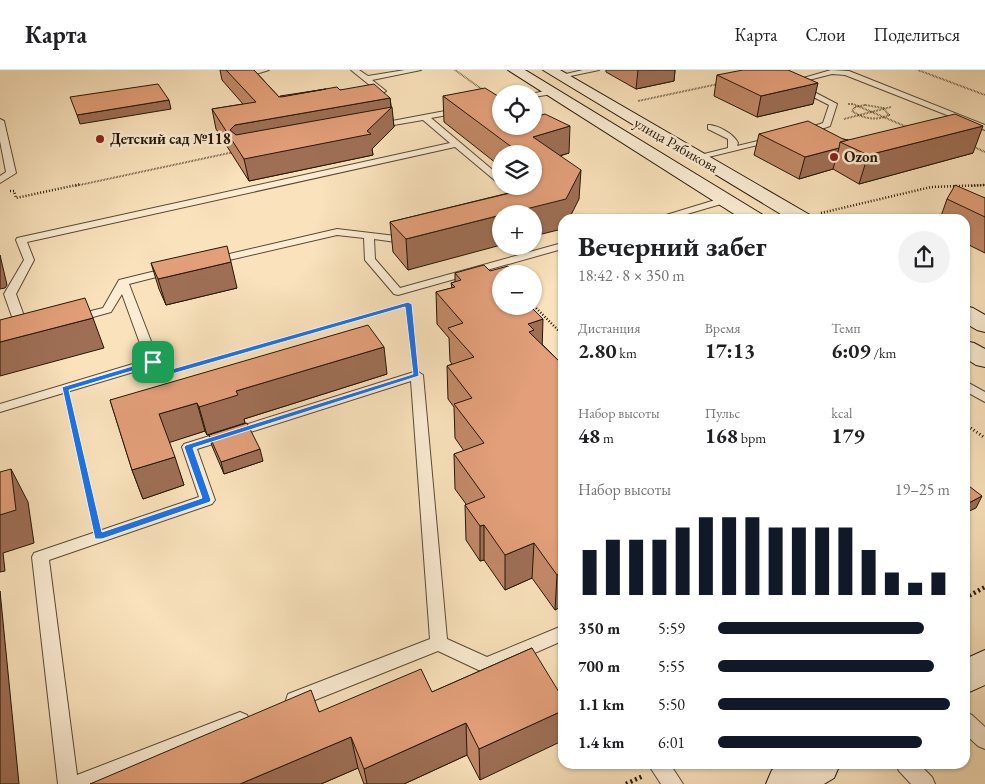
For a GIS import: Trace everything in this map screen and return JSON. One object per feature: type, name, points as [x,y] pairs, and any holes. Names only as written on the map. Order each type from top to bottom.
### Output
[{"type":"street","name":"улица Рябикова","points":[[515,70],[532,85]]},
{"type":"street","name":"улица Рябикова","points":[[556,73],[795,214]]},
{"type":"street","name":"улица Рябикова","points":[[542,94],[748,214]]},
{"type":"street","points":[[970,316],[985,324]]},
{"type":"street","points":[[970,351],[985,360]]},
{"type":"street","points":[[970,675],[985,666]]},
{"type":"street","points":[[786,784],[812,769]]},
{"type":"lane","points":[[265,70],[251,72],[268,93]]},
{"type":"lane","points":[[355,70],[382,91],[362,98]]},
{"type":"lane","points":[[366,79],[417,70]]},
{"type":"lane","points":[[556,73],[595,70]]},
{"type":"lane","points":[[806,138],[798,134],[827,124],[833,104],[790,83],[839,71],[981,126]]},
{"type":"lane","points":[[366,128],[468,108]]},
{"type":"lane","points":[[425,117],[492,174]]},
{"type":"lane","points":[[0,121],[4,159],[10,173],[0,180]]},
{"type":"lane","points":[[960,129],[981,126]]},
{"type":"lane","points":[[711,127],[732,138],[734,143],[732,150]]},
{"type":"lane","points":[[699,158],[779,139]]},
{"type":"lane","points":[[32,328],[23,331],[10,294],[29,260],[21,240],[455,144]]},
{"type":"lane","points":[[676,214],[725,200]]},
{"type":"lane","points":[[200,264],[337,232],[396,239],[423,232]]},
{"type":"lane","points":[[369,236],[370,260],[398,292],[558,247]]},
{"type":"lane","points":[[60,321],[107,310],[122,282],[181,268]]},
{"type":"lane","points":[[0,408],[153,362],[122,282]]},
{"type":"lane","points":[[68,784],[40,557],[207,500],[189,447],[417,375],[439,643]]},
{"type":"lane","points":[[970,388],[985,398]]},
{"type":"lane","points":[[282,704],[439,643],[487,666],[558,635]]},
{"type":"lane","points":[[79,784],[254,715]]},
{"type":"lane","points":[[970,726],[985,740]]},
{"type":"lane","points":[[662,769],[674,784]]},
{"type":"lane","points":[[911,769],[925,784]]},
{"type":"path","points":[[455,70],[485,91]]},
{"type":"path","points":[[918,70],[985,95]]},
{"type":"path","points":[[611,107],[727,82]]},
{"type":"path","points":[[827,124],[916,100]]},
{"type":"path","points":[[833,104],[853,104],[907,128]]},
{"type":"path","points":[[858,106],[884,109],[889,115],[884,118],[870,118],[859,115],[852,110],[858,106]]},
{"type":"path","points":[[968,144],[985,152]]},
{"type":"path","points":[[7,192],[14,190],[16,198],[240,151]]},
{"type":"path","points":[[819,214],[931,187],[985,185]]},
{"type":"path","points":[[153,362],[172,371],[408,304],[417,375]]},
{"type":"path","points":[[542,314],[558,330]]},
{"type":"path","points":[[64,389],[98,537]]},
{"type":"path","points":[[970,428],[985,438]]},
{"type":"path","points":[[970,595],[985,587]]},
{"type":"building","points":[[226,70],[254,70],[279,97],[337,87],[340,90],[374,84],[390,98],[235,125],[230,130],[236,135],[392,107],[367,131],[371,134],[244,159],[212,109],[256,102]]},
{"type":"building","points":[[743,70],[788,70],[818,83],[761,96],[717,75]]},
{"type":"building","points":[[158,84],[169,100],[77,115],[70,97]]},
{"type":"building","points":[[485,88],[492,92],[492,132],[443,96]]},
{"type":"building","points":[[326,89],[281,97],[280,96]]},
{"type":"building","points":[[545,114],[570,126],[542,134],[542,115]]},
{"type":"building","points":[[955,114],[983,126],[868,155],[840,142]]},
{"type":"building","points":[[808,121],[848,140],[840,142],[839,148],[805,157],[759,134]]},
{"type":"building","points":[[495,135],[540,135],[533,137],[581,170],[566,199],[542,205],[492,205],[492,217],[406,239],[390,222],[502,195],[542,195],[542,145],[509,145]]},
{"type":"building","points":[[955,185],[985,198],[985,217],[947,199]]},
{"type":"building","points":[[227,246],[231,262],[158,279],[151,263]]},
{"type":"building","points":[[484,265],[490,271],[492,270],[492,315],[539,315],[543,319],[528,324],[534,330],[529,332],[558,360],[557,575],[534,543],[505,555],[484,525],[480,526],[465,505],[485,497],[454,454],[484,443],[454,404],[472,398],[447,366],[474,357],[448,328],[463,323],[436,292],[455,287],[451,283],[461,280],[455,273]]},
{"type":"building","points":[[85,298],[93,318],[0,342],[0,320]]},
{"type":"building","points":[[368,325],[384,347],[236,391],[238,395],[199,407],[197,403],[159,414],[175,457],[132,470],[110,400]]},
{"type":"building","points":[[247,423],[260,449],[221,462],[209,435]]},
{"type":"building","points":[[11,469],[16,510],[0,515],[0,472]]},
{"type":"building","points":[[970,487],[982,496],[970,502]]},
{"type":"building","points":[[532,648],[558,690],[558,713],[479,749],[466,723],[364,769],[351,737],[240,784],[90,784],[311,690],[319,712],[421,669],[432,692]]},
{"type":"place","name":"Детский сад №118","points":[[100,139]]},
{"type":"place","name":"Ozon","points":[[834,157]]},
{"type":"route","points":[[408,304],[417,375],[189,447],[207,500],[98,537],[64,389],[153,362],[172,371],[408,304]]}]
